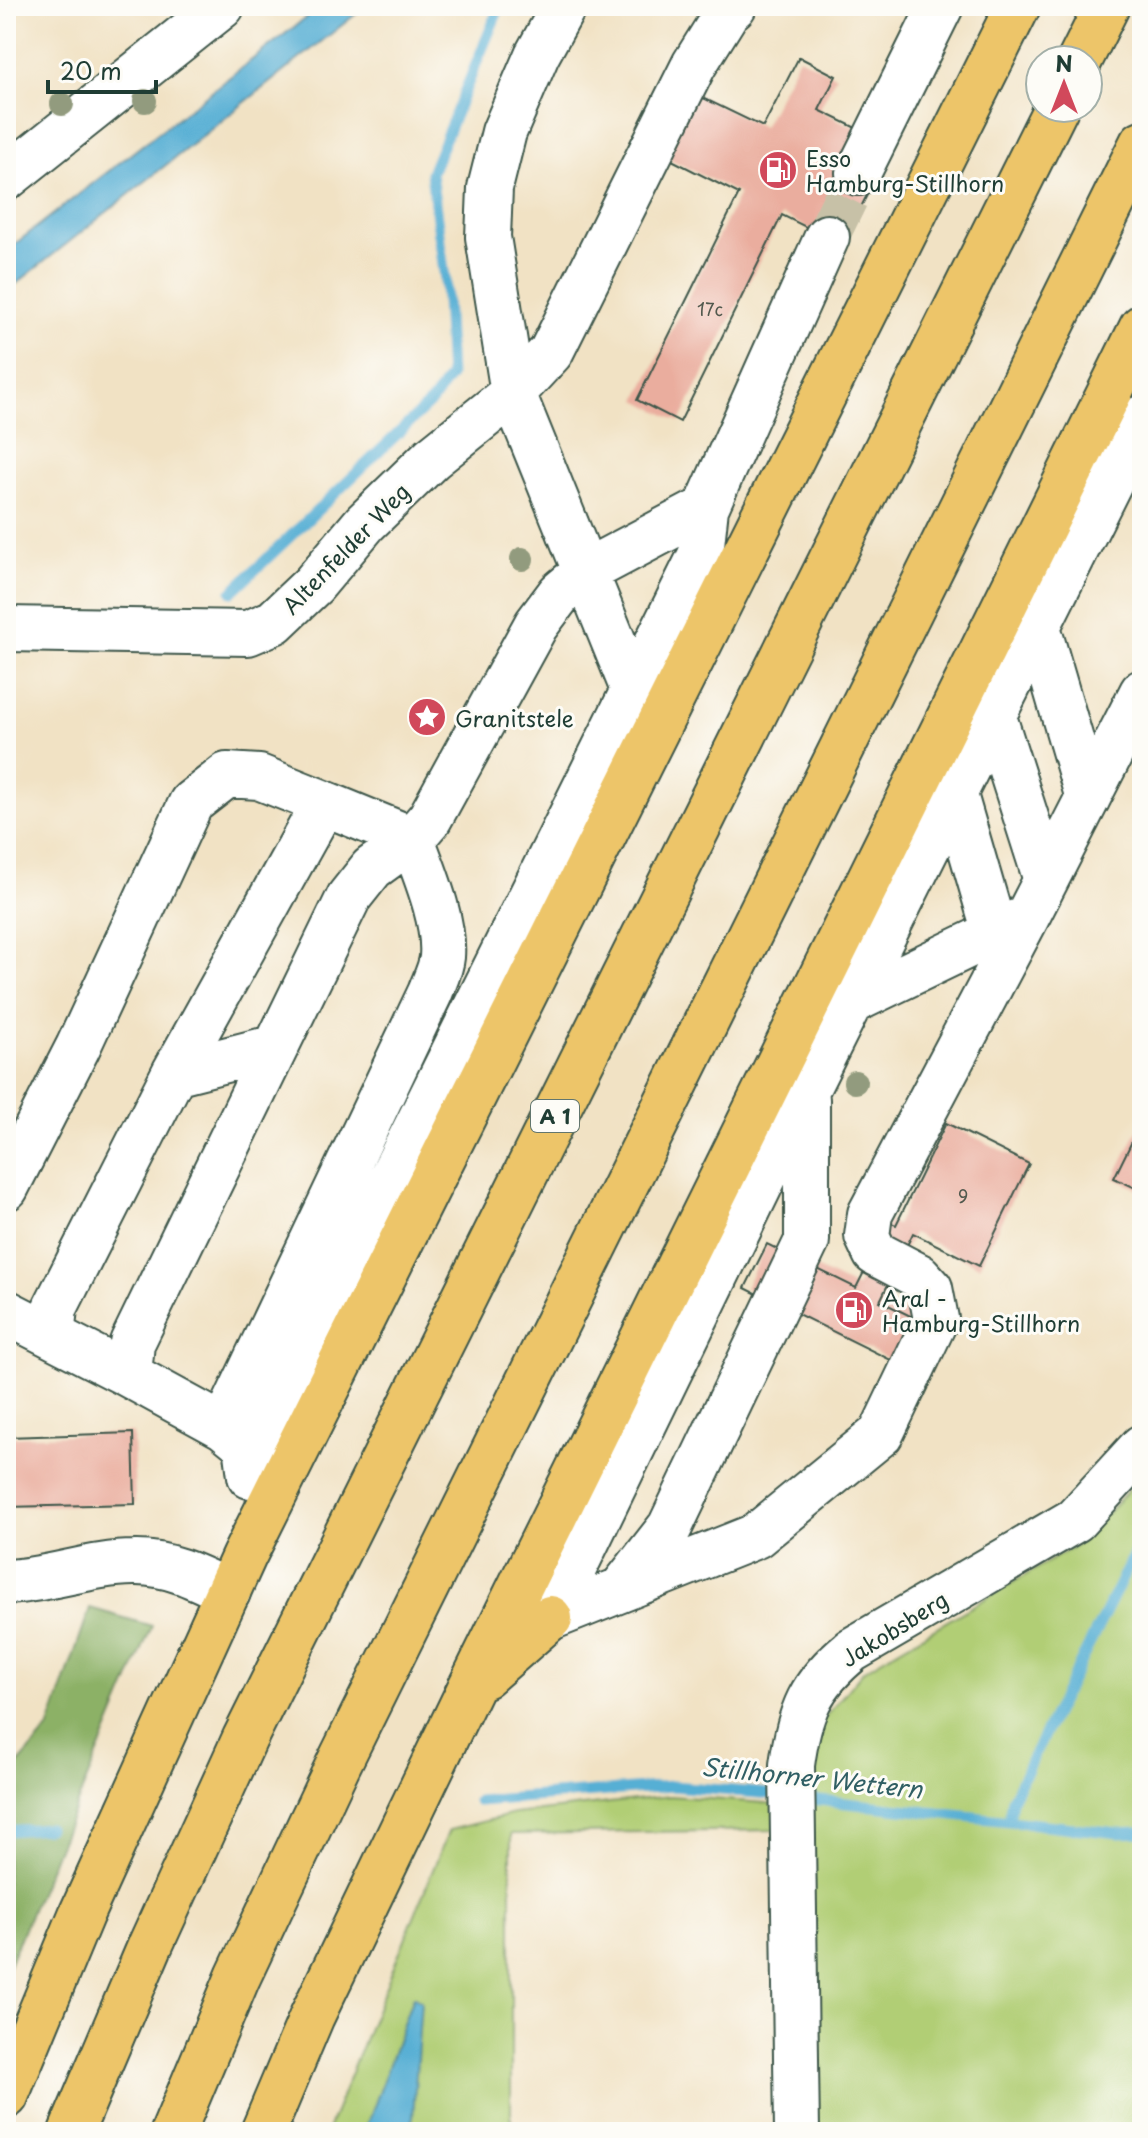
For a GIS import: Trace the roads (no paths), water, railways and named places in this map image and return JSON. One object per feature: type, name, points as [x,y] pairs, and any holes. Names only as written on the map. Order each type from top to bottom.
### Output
[{"type":"highway","points":[[6,2096],[81,1915],[236,1574],[1018,6]]},
{"type":"highway","points":[[1088,44],[1107,6]]},
{"type":"highway","name":"A 1","points":[[71,2132],[150,1946],[245,1738],[1048,124]]},
{"type":"highway","points":[[173,2132],[238,1977],[338,1765],[1142,143]]},
{"type":"highway","points":[[263,2132],[312,2016],[470,1688],[1142,327]]},
{"type":"highway","points":[[236,1574],[250,1476]]},
{"type":"highway","points":[[470,1688],[550,1618]]},
{"type":"street","points":[[6,178],[222,6]]},
{"type":"street","points":[[564,6],[537,55],[504,132],[490,188],[488,237],[513,393],[634,692]]},
{"type":"street","name":"Altenfelder Weg","points":[[6,629],[248,633],[274,622],[313,585],[365,523],[432,458],[513,393],[551,352],[694,65],[727,12],[734,6]]},
{"type":"street","points":[[858,173],[941,6]]},
{"type":"street","points":[[250,1476],[298,1365],[701,554],[706,508],[827,237]]},
{"type":"street","points":[[550,1618],[807,1089],[1142,418]]},
{"type":"street","points":[[129,1375],[132,1343],[349,897],[372,868],[412,839],[430,818],[536,625],[560,593],[585,572],[706,508]]},
{"type":"street","points":[[1038,627],[1088,798]]},
{"type":"street","points":[[550,1618],[756,1536],[881,1434],[936,1319],[930,1288],[919,1276],[875,1253],[867,1236],[870,1214],[1023,910],[1088,798],[1142,692]]},
{"type":"street","points":[[994,717],[1023,910]]},
{"type":"street","points":[[6,1188],[78,1047],[191,803],[227,775],[259,777],[412,839],[432,897],[442,958],[430,993],[224,1427]]},
{"type":"street","points":[[955,795],[1023,910]]},
{"type":"street","points":[[52,1335],[55,1308],[174,1073],[324,803]]},
{"type":"street","points":[[851,1002],[1023,910]]},
{"type":"street","points":[[174,1073],[276,1047]]},
{"type":"street","points":[[622,1589],[670,1527],[807,1241],[807,1089]]},
{"type":"street","points":[[6,1312],[224,1427],[246,1445],[250,1476]]},
{"type":"street","name":"Jakobsberg","points":[[797,2132],[792,1765],[798,1728],[809,1697],[832,1666],[852,1650],[1075,1520],[1142,1447]]},
{"type":"street","points":[[6,1582],[32,1581],[138,1562],[190,1574],[236,1574]]},
{"type":"water","points":[[321,6],[366,6],[6,292],[6,251]]},
{"type":"water","points":[[413,1996],[421,2001],[412,2132],[362,2132],[371,2115]]},
{"type":"waterway","points":[[232,592],[432,401],[450,376],[445,279],[431,173],[500,6]]},
{"type":"waterway","points":[[1009,1821],[1012,1799],[1142,1539]]},
{"type":"waterway","name":"Stillhorner Wettern","points":[[478,1801],[672,1786],[784,1795]]},
{"type":"waterway","name":"Stillhorner Wettern","points":[[801,1798],[1118,1833],[1142,1832]]},
{"type":"waterway","points":[[6,1831],[48,1828]]},
{"type":"tunnel","points":[[827,237],[858,173]]},
{"type":"place","name":"Esso Hamburg-Stillhorn","points":[[778,170]]},
{"type":"place","name":"Granitstele","points":[[427,717]]},
{"type":"place","name":"Aral - Hamburg-Stillhorn","points":[[854,1310]]}]
